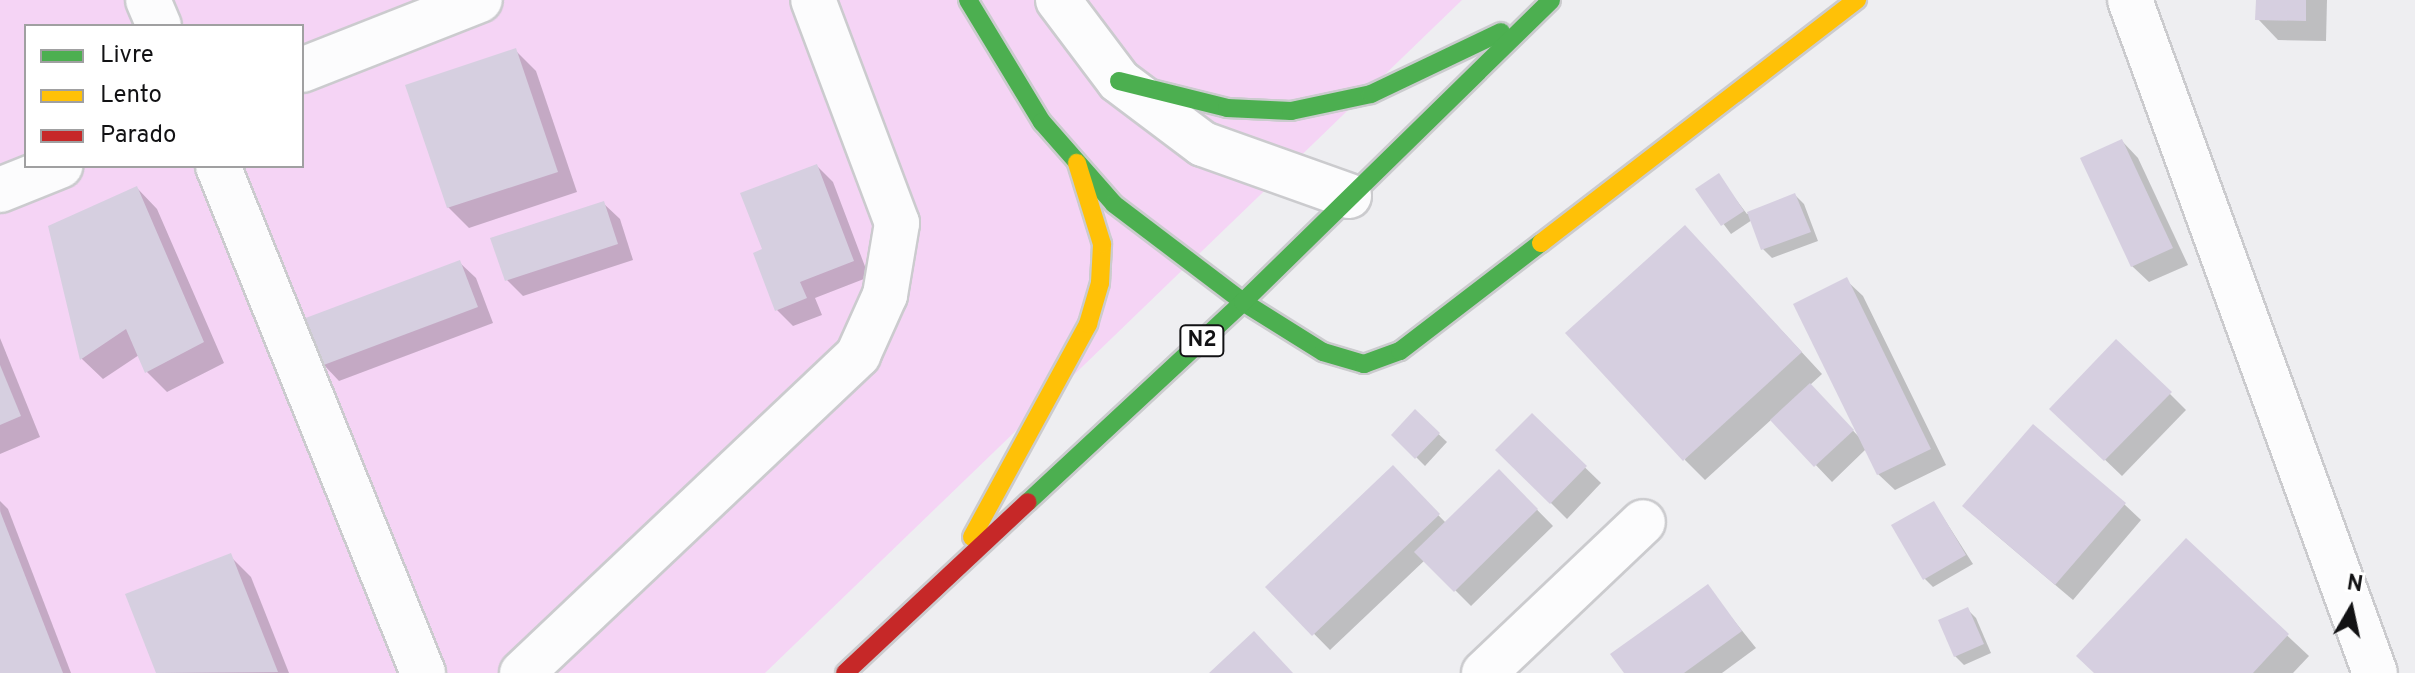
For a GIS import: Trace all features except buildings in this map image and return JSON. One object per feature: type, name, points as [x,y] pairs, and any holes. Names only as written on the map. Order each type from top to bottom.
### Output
[{"type":"main road","points":[[968,0],[1042,122],[1114,204],[1243,302],[1323,352],[1364,364],[1400,351],[1857,0]]},
{"type":"main road","name":"N2","points":[[845,673],[1243,302],[1551,0]]},
{"type":"main road","points":[[1119,81],[1227,108],[1291,111],[1371,94],[1535,15]]},
{"type":"main road","points":[[952,574],[1088,324],[1100,283],[1102,244],[1077,163]]},
{"type":"street","points":[[148,0],[158,24]]},
{"type":"street","points":[[304,69],[480,0]]},
{"type":"street","points":[[522,673],[858,355],[885,295],[897,223],[813,0]]},
{"type":"street","points":[[1058,0],[1119,81],[1203,144],[1349,196]]},
{"type":"street","points":[[2130,0],[2375,673]]},
{"type":"street","points":[[0,190],[55,168]]},
{"type":"street","points":[[219,168],[423,673]]},
{"type":"street","points":[[1484,673],[1643,522]]},
{"type":"shaded area","points":[[0,0],[1462,0],[765,673],[0,673]]},
{"type":"traffic: fast","points":[[968,0],[1042,122],[1114,204],[1243,302],[1323,352],[1364,364],[1400,351],[1541,243]]},
{"type":"traffic: fast","points":[[1028,502],[1243,302],[1551,0]]},
{"type":"traffic: fast","points":[[1119,81],[1227,108],[1291,111],[1371,94],[1501,32]]},
{"type":"traffic: slow","points":[[1541,243],[1857,0]]},
{"type":"traffic: slow","points":[[972,537],[1088,324],[1100,283],[1102,244],[1077,163]]},
{"type":"traffic: jam","points":[[845,673],[1028,502]]}]
